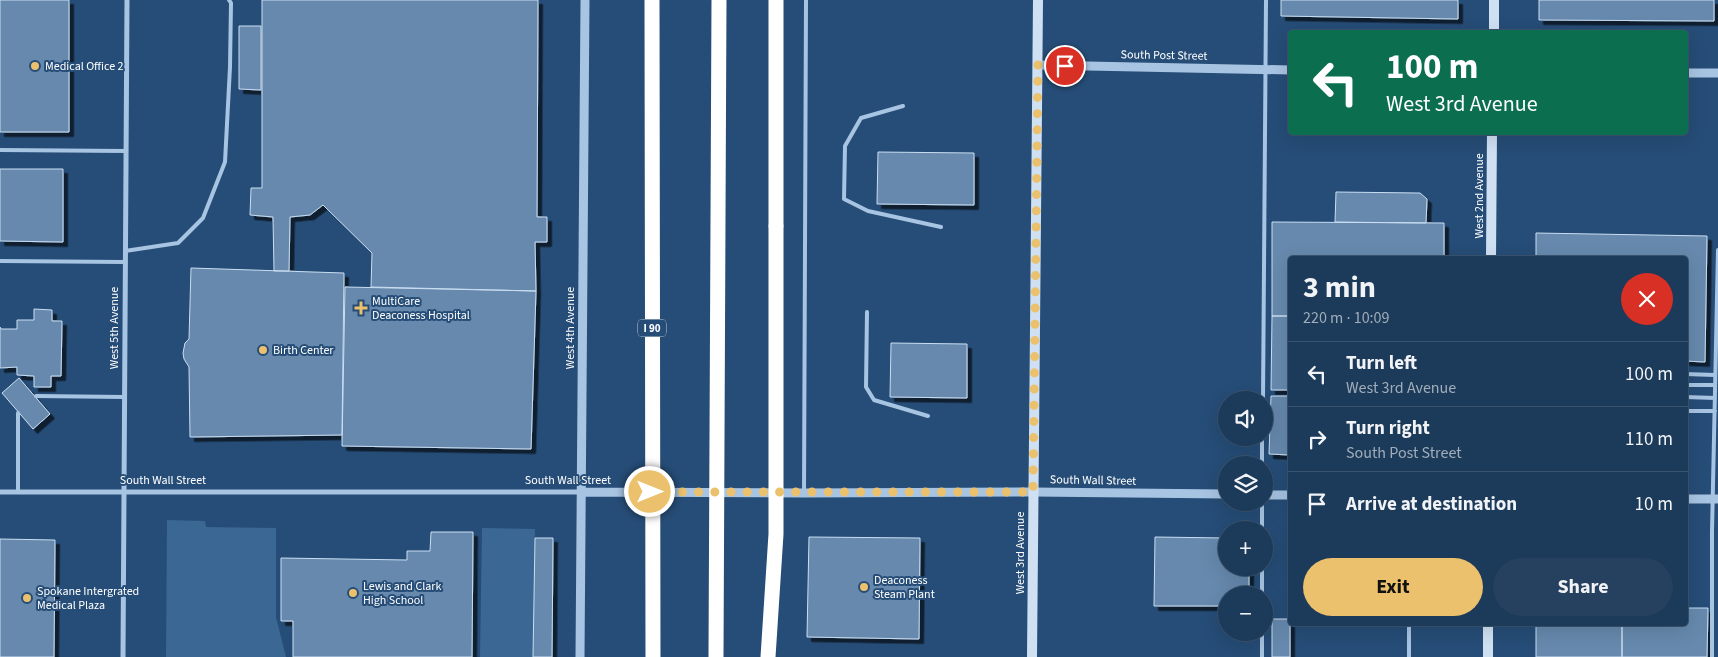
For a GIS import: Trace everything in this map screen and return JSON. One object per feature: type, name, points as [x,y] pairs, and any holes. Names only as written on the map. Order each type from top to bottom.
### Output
[{"type":"highway","name":"I 90","points":[[652,0],[653,657]]},
{"type":"highway","points":[[716,657],[719,0]]},
{"type":"highway","points":[[768,657],[776,534],[776,0]]},
{"type":"main road","name":"West 3rd Avenue","points":[[1032,657],[1038,0]]},
{"type":"main road","points":[[1494,0],[1494,30]]},
{"type":"main road","name":"West 2nd Avenue","points":[[1492,135],[1492,256]]},
{"type":"main road","points":[[1488,626],[1488,657]]},
{"type":"street","name":"West 5th Avenue","points":[[123,657],[127,0]]},
{"type":"street","name":"West 4th Avenue","points":[[580,657],[585,0]]},
{"type":"street","name":"South Post Street","points":[[1038,65],[1288,70]]},
{"type":"street","points":[[1688,73],[1718,73]]},
{"type":"street","name":"South Wall Street","points":[[0,492],[1033,492],[1218,494]]},
{"type":"street","points":[[1273,495],[1288,495]]},
{"type":"street","points":[[1688,499],[1716,499]]},
{"type":"lane","points":[[125,251],[178,243],[203,218],[225,162],[230,67],[231,3],[229,0]]},
{"type":"lane","points":[[804,493],[806,0]]},
{"type":"lane","points":[[1263,391],[1266,0]]},
{"type":"lane","points":[[903,106],[861,118],[845,146],[844,199],[868,211],[941,227]]},
{"type":"lane","points":[[0,150],[126,151]]},
{"type":"lane","points":[[1712,657],[1716,499],[1716,431],[1714,411],[1717,366],[1718,250]]},
{"type":"lane","points":[[0,261],[125,262]]},
{"type":"lane","points":[[867,312],[866,387],[874,400],[928,416]]},
{"type":"lane","points":[[1688,374],[1715,375]]},
{"type":"lane","points":[[1688,385],[1715,385]]},
{"type":"lane","points":[[36,396],[124,397]]},
{"type":"lane","points":[[1688,397],[1715,398]]},
{"type":"lane","points":[[1688,411],[1714,411]]},
{"type":"lane","points":[[18,413],[18,492]]},
{"type":"lane","points":[[1409,626],[1409,657]]},
{"type":"lane","points":[[1262,641],[1262,657]]},
{"type":"shaded area","points":[[167,520],[205,521],[206,527],[276,528],[276,617],[286,657],[166,657]]},
{"type":"shaded area","points":[[482,528],[535,529],[533,657],[480,657]]},
{"type":"building","name":"Medical Office 2","points":[[0,0],[69,0],[69,132],[0,132]]},
{"type":"building","points":[[262,0],[538,0],[537,217],[547,217],[547,242],[535,242],[536,291],[371,287],[372,253],[323,205],[310,215],[290,217],[289,271],[274,271],[273,217],[250,215],[251,188],[262,188]]},
{"type":"building","points":[[1281,0],[1458,0],[1458,19],[1281,16]]},
{"type":"building","points":[[1539,0],[1714,0],[1714,21],[1539,20]]},
{"type":"building","points":[[239,26],[261,26],[261,90],[239,89]]},
{"type":"building","points":[[878,152],[974,153],[974,205],[877,204]]},
{"type":"building","points":[[0,169],[63,169],[63,242],[0,241]]},
{"type":"building","points":[[1336,192],[1420,193],[1427,199],[1426,223],[1335,222]]},
{"type":"building","points":[[1272,222],[1444,223],[1444,256],[1288,256],[1288,316],[1272,316]]},
{"type":"building","points":[[1536,233],[1707,236],[1705,362],[1688,361],[1688,256],[1536,256]]},
{"type":"building","name":"Birth Center","points":[[191,268],[344,273],[342,435],[190,437],[189,367],[183,353],[185,343],[189,339]]},
{"type":"building","points":[[345,287],[536,291],[531,449],[342,446]]},
{"type":"building","points":[[34,309],[52,310],[52,321],[62,321],[61,376],[51,376],[51,387],[34,387],[34,376],[17,375],[17,367],[0,368],[0,327],[1,329],[17,329],[17,320],[34,320]]},
{"type":"building","points":[[1272,316],[1288,316],[1288,390],[1271,390]]},
{"type":"building","points":[[891,343],[967,344],[967,398],[890,397]]},
{"type":"building","points":[[19,378],[50,414],[33,429],[2,393]]},
{"type":"building","points":[[1273,396],[1288,396],[1288,455],[1269,454],[1269,446],[1273,446]]},
{"type":"building","points":[[431,532],[473,532],[472,657],[293,657],[293,621],[281,621],[281,558],[407,560],[407,551],[430,551]]},
{"type":"building","name":"Deaconess Steam Plant","points":[[809,537],[920,538],[919,639],[807,637]]},
{"type":"building","points":[[1155,537],[1218,538],[1218,576],[1249,576],[1249,586],[1218,586],[1218,606],[1154,606]]},
{"type":"building","points":[[535,538],[553,538],[552,657],[533,657]]},
{"type":"building","name":"Spokane Intergrated Medical Plaza","points":[[0,539],[55,540],[54,657],[0,657]]},
{"type":"building","points":[[1688,608],[1708,608],[1707,657],[1622,657],[1622,626],[1688,626]]},
{"type":"building","points":[[1273,619],[1288,619],[1288,626],[1290,626],[1290,657],[1272,657]]},
{"type":"building","points":[[1536,626],[1622,626],[1622,657],[1536,657]]},
{"type":"place","name":"Medical Office 2","points":[[35,66]]},
{"type":"place","name":"MultiCare Deaconess Hospital","points":[[361,308]]},
{"type":"place","name":"Birth Center","points":[[263,350]]},
{"type":"place","name":"Deaconess Steam Plant","points":[[864,587]]},
{"type":"place","name":"Lewis and Clark High School","points":[[353,593]]},
{"type":"place","name":"Spokane Intergrated Medical Plaza","points":[[27,598]]},
{"type":"route","points":[[650,492],[1033,492],[1038,65],[1065,66]]}]
